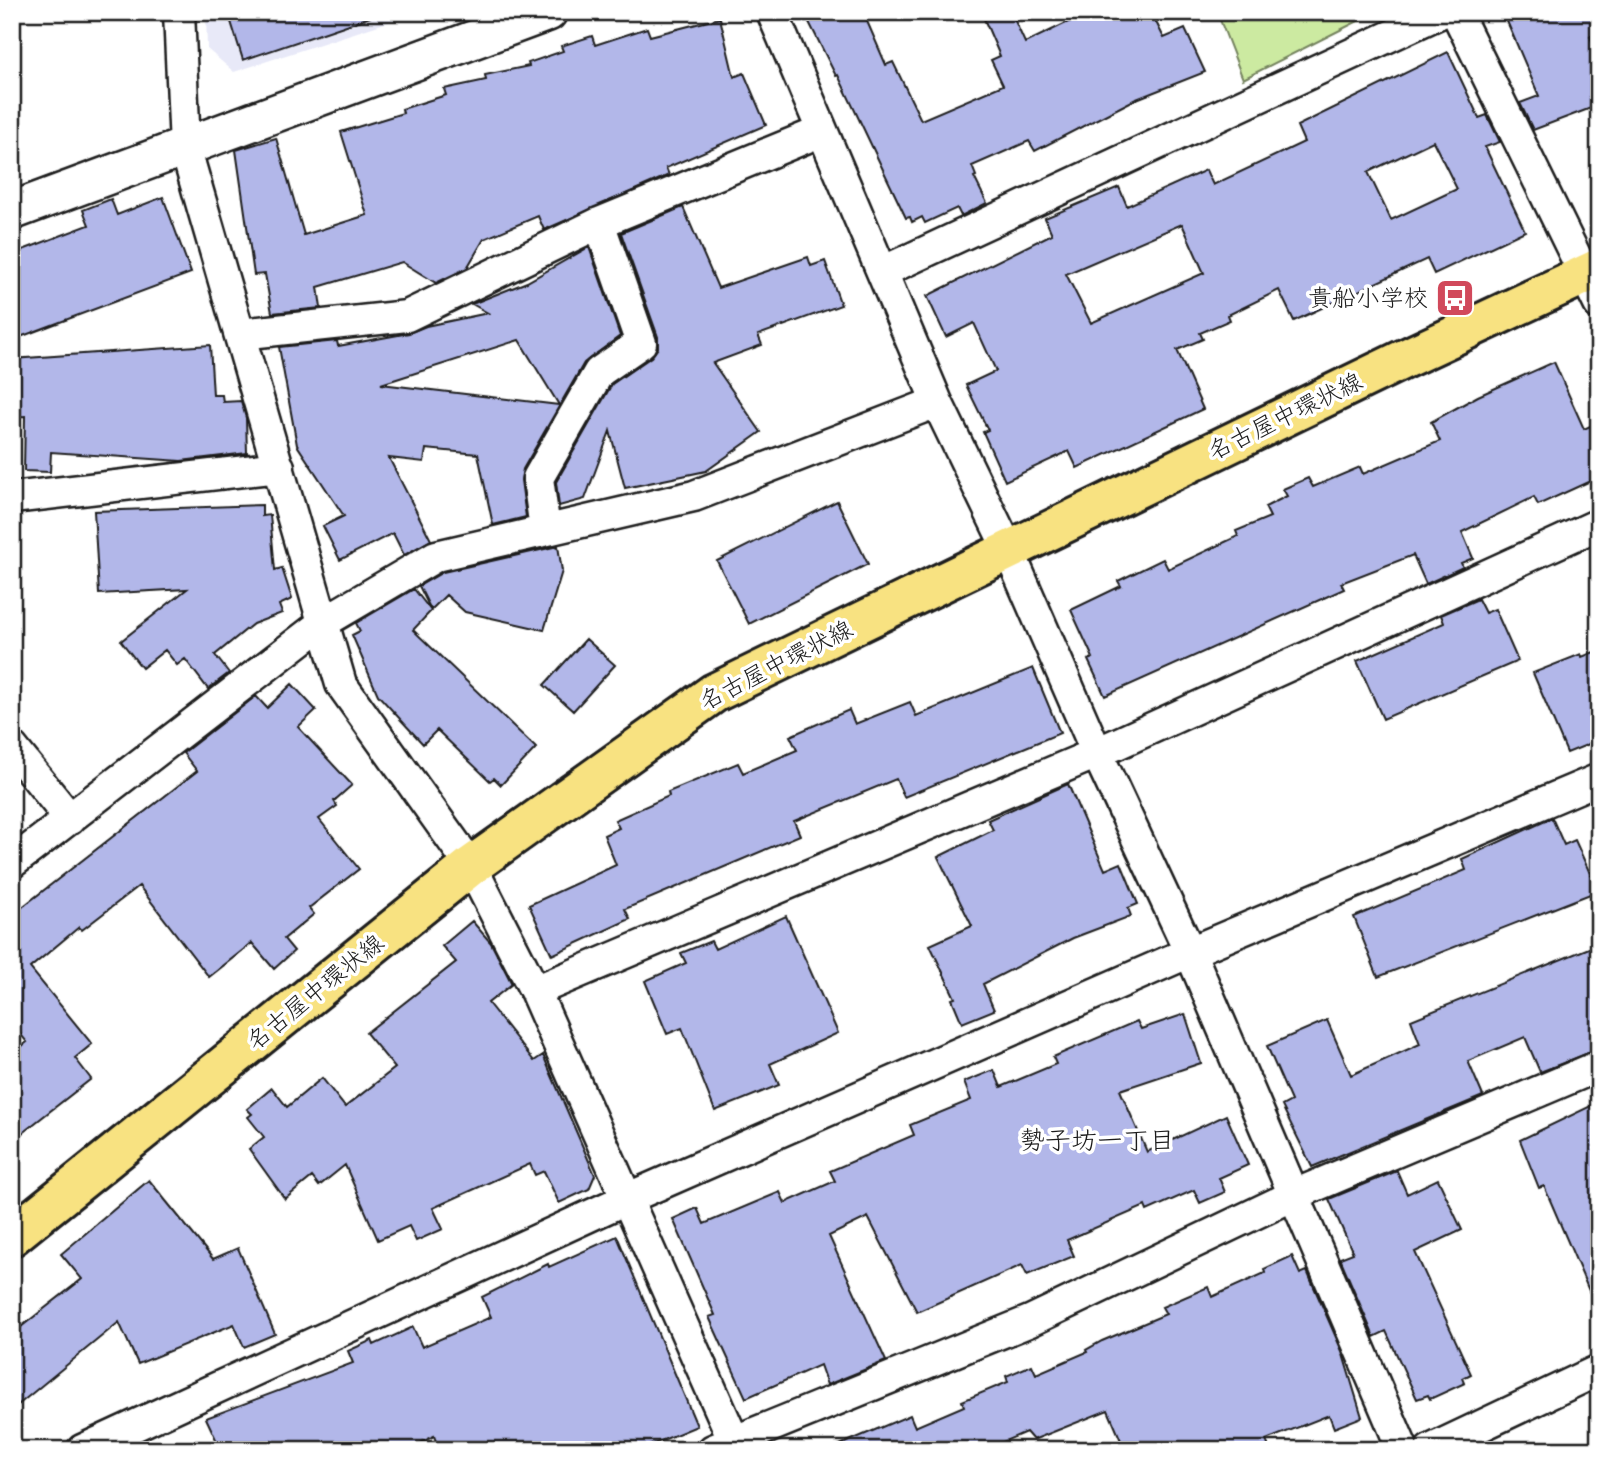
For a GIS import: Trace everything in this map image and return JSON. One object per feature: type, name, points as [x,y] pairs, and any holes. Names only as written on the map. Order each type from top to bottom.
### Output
[{"type":"main road","name":"名古屋中環状線","points":[[12,1236],[471,866],[714,693],[1402,359],[1595,282]]},
{"type":"street","points":[[179,12],[185,147],[341,684],[471,866],[535,991],[626,1199],[728,1447],[1030,1321],[1294,1195],[1599,1066]]},
{"type":"street","points":[[12,211],[548,12]]},
{"type":"street","points":[[772,12],[936,402],[1008,549],[1097,753],[1190,952],[1403,1450]]},
{"type":"street","points":[[882,272],[1442,12]]},
{"type":"street","points":[[1456,12],[1595,282]]},
{"type":"street","points":[[240,334],[407,316],[599,223],[822,131]]},
{"type":"street","points":[[545,530],[538,478],[599,372],[642,343],[599,223]]},
{"type":"street","points":[[12,863],[324,622],[436,556],[694,496],[936,402]]},
{"type":"street","points":[[12,498],[279,467]]},
{"type":"street","points":[[535,991],[1097,753],[1599,524]]},
{"type":"street","points":[[12,747],[70,818]]},
{"type":"street","points":[[82,1450],[626,1199],[1190,952],[1599,779]]},
{"type":"street","points":[[1430,1450],[1599,1370]]},
{"type":"shaded area","points":[[206,12],[419,12],[234,72],[207,49]]},
{"type":"green space","points":[[1217,12],[1376,12],[1243,79]]},
{"type":"building","points":[[228,12],[369,12],[370,17],[243,60]]},
{"type":"building","points":[[804,12],[863,12],[886,65],[893,62],[921,120],[1003,85],[991,60],[1000,56],[981,12],[1011,12],[1025,43],[1089,12],[1151,12],[1164,38],[1185,29],[1205,72],[1134,100],[1035,151],[1029,141],[972,166],[976,176],[974,177],[987,203],[961,216],[957,208],[925,223],[922,217],[912,222],[910,217],[906,218],[838,75],[836,76]]},
{"type":"building","points":[[1523,12],[1599,12],[1599,33],[1590,36],[1599,59],[1599,105],[1533,130],[1520,103],[1539,96],[1506,19]]},
{"type":"building","points":[[720,18],[734,77],[744,73],[766,125],[666,168],[669,175],[544,230],[538,216],[484,239],[467,268],[436,283],[402,262],[318,287],[321,308],[272,313],[265,274],[254,275],[236,150],[276,138],[304,235],[367,215],[341,132],[403,113],[402,109],[446,95],[444,89],[486,80],[485,75],[529,66],[528,63],[563,51],[561,46],[592,36],[595,45],[647,28],[650,36]]},
{"type":"building","points":[[1448,52],[1479,118],[1487,115],[1500,142],[1485,147],[1525,231],[1434,274],[1427,259],[1294,321],[1279,290],[1228,315],[1230,320],[1200,333],[1203,339],[1177,350],[1203,409],[1077,468],[1069,451],[1005,481],[983,432],[988,430],[966,385],[996,371],[974,323],[946,337],[927,296],[1052,234],[1045,218],[1119,187],[1127,206],[1206,170],[1213,185],[1304,142],[1297,126]],"holes":[[[1433,141],[1457,189],[1391,220],[1368,172]],[[1182,224],[1204,273],[1091,323],[1066,274]]]},
{"type":"building","points":[[163,197],[191,273],[12,340],[12,254],[89,225],[83,210],[111,199],[117,215]]},
{"type":"building","points":[[683,207],[718,288],[808,257],[811,266],[825,261],[841,305],[758,335],[762,345],[713,363],[761,432],[706,471],[625,488],[610,431],[585,499],[559,506],[556,482],[612,384],[651,357],[658,348],[658,337],[621,233]]},
{"type":"building","points":[[589,247],[620,336],[584,363],[523,469],[521,480],[526,517],[493,525],[478,454],[426,449],[424,462],[389,458],[431,540],[404,555],[393,533],[340,560],[323,526],[344,516],[297,445],[279,347],[337,341],[338,346],[409,333],[426,326],[488,313],[472,304],[527,282]],"holes":[[[519,340],[559,405],[381,384]]]},
{"type":"building","points":[[210,345],[213,395],[222,395],[223,402],[241,401],[246,418],[247,453],[181,461],[51,452],[50,472],[24,471],[25,416],[12,417],[12,359]]},
{"type":"building","points":[[1554,362],[1584,429],[1599,422],[1599,477],[1538,505],[1534,497],[1462,532],[1473,558],[1461,563],[1463,567],[1426,584],[1413,555],[1341,583],[1344,589],[1105,696],[1088,660],[1093,658],[1071,610],[1121,586],[1118,581],[1163,559],[1168,569],[1238,536],[1236,531],[1270,517],[1265,507],[1287,496],[1283,489],[1308,478],[1313,487],[1360,467],[1363,474],[1440,441],[1431,422],[1478,396]]},
{"type":"building","points":[[837,501],[868,564],[749,624],[717,561]]},
{"type":"building","points":[[262,505],[262,516],[270,515],[275,570],[282,568],[292,599],[279,605],[282,613],[253,624],[215,655],[229,673],[208,689],[185,659],[177,665],[165,650],[142,668],[121,641],[187,589],[99,594],[94,511]]},
{"type":"building","points":[[558,546],[562,571],[544,630],[465,612],[446,595],[431,610],[419,586],[443,572]]},
{"type":"building","points":[[414,589],[431,611],[413,630],[536,748],[501,785],[494,778],[490,781],[437,730],[423,744],[378,695],[352,635],[360,631],[356,623]]},
{"type":"building","points":[[1478,599],[1485,613],[1495,609],[1518,661],[1383,719],[1357,661],[1444,623],[1441,615]]},
{"type":"building","points":[[586,639],[615,665],[573,711],[544,685]]},
{"type":"building","points":[[1599,650],[1599,740],[1567,753],[1533,673],[1581,654],[1582,657]]},
{"type":"building","points":[[1033,668],[1060,733],[904,797],[896,779],[794,821],[800,835],[625,909],[630,919],[552,955],[529,905],[616,865],[604,835],[619,828],[615,820],[669,796],[668,792],[738,763],[743,773],[797,750],[790,736],[849,710],[855,724],[910,702],[916,716]]},
{"type":"building","points":[[292,684],[316,710],[298,727],[352,785],[334,801],[337,806],[319,819],[359,869],[309,908],[314,914],[284,939],[294,951],[274,969],[252,943],[209,977],[139,886],[82,930],[79,927],[30,968],[92,1044],[75,1058],[91,1079],[12,1141],[12,1054],[27,1042],[12,1024],[12,915],[197,771],[183,753],[256,696],[267,708]]},
{"type":"building","points":[[1068,784],[1105,870],[1121,863],[1138,904],[1128,908],[1131,916],[1073,938],[983,984],[994,1010],[962,1023],[952,999],[955,998],[930,945],[972,926],[938,857],[993,830],[988,820]]},
{"type":"building","points":[[1552,818],[1564,845],[1575,840],[1598,891],[1378,977],[1354,917],[1466,870],[1462,859]]},
{"type":"building","points":[[786,916],[838,1033],[770,1064],[779,1085],[715,1111],[682,1028],[667,1034],[645,981],[686,963],[681,953],[711,941],[715,949]]},
{"type":"building","points":[[472,921],[491,943],[512,984],[488,1003],[534,1061],[543,1055],[595,1175],[589,1189],[559,1203],[544,1171],[535,1175],[530,1164],[433,1208],[443,1229],[416,1241],[409,1226],[378,1240],[345,1165],[319,1186],[312,1177],[285,1199],[249,1149],[264,1137],[248,1117],[252,1114],[247,1109],[272,1088],[287,1107],[322,1078],[345,1107],[395,1068],[366,1033],[456,962],[442,946]]},
{"type":"building","points":[[1599,944],[1599,1049],[1540,1072],[1525,1037],[1468,1061],[1483,1096],[1312,1167],[1282,1106],[1291,1101],[1267,1046],[1327,1020],[1351,1075],[1420,1044],[1411,1020]]},
{"type":"building","points":[[1185,1014],[1201,1063],[1120,1090],[1147,1152],[1226,1115],[1248,1165],[1219,1178],[1225,1192],[1200,1203],[1194,1190],[1147,1211],[1145,1206],[1067,1240],[1074,1256],[1027,1275],[1022,1265],[917,1312],[868,1217],[829,1236],[886,1361],[827,1385],[820,1365],[746,1398],[709,1317],[715,1315],[673,1219],[697,1208],[704,1224],[780,1192],[785,1203],[835,1181],[830,1171],[914,1135],[910,1125],[971,1100],[964,1082],[994,1070],[1001,1087],[1056,1064],[1053,1057],[1137,1021],[1141,1029]]},
{"type":"building","points":[[1599,1102],[1599,1314],[1544,1186],[1539,1188],[1520,1140]]},
{"type":"building","points":[[1397,1171],[1407,1194],[1438,1179],[1462,1230],[1415,1252],[1471,1374],[1463,1378],[1465,1383],[1430,1399],[1428,1395],[1417,1399],[1386,1331],[1374,1337],[1340,1258],[1353,1253],[1329,1199]]},
{"type":"building","points":[[149,1180],[213,1259],[238,1248],[275,1334],[244,1347],[234,1324],[138,1364],[119,1322],[12,1410],[12,1334],[82,1279],[61,1254]]},
{"type":"building","points":[[617,1236],[697,1426],[639,1450],[439,1450],[434,1436],[407,1450],[221,1450],[206,1418],[353,1363],[348,1351],[372,1340],[374,1345],[413,1327],[422,1347],[491,1317],[482,1297],[548,1264],[549,1267]]},
{"type":"building","points":[[1292,1256],[1300,1274],[1307,1271],[1342,1351],[1362,1417],[1334,1428],[1329,1415],[1266,1440],[1270,1450],[1125,1450],[1108,1410],[1033,1440],[1026,1432],[984,1450],[828,1450],[910,1415],[915,1427],[964,1406],[962,1401],[1008,1382],[1006,1376],[1032,1365],[1036,1374],[1087,1352],[1086,1350],[1102,1341],[1166,1314],[1162,1307],[1208,1287],[1212,1297],[1265,1273],[1264,1269]]},
{"type":"place","name":"貴船小学校","points":[[1455,298]]},
{"type":"district","name":"勢子坊一丁目","points":[[1097,1140]]}]
